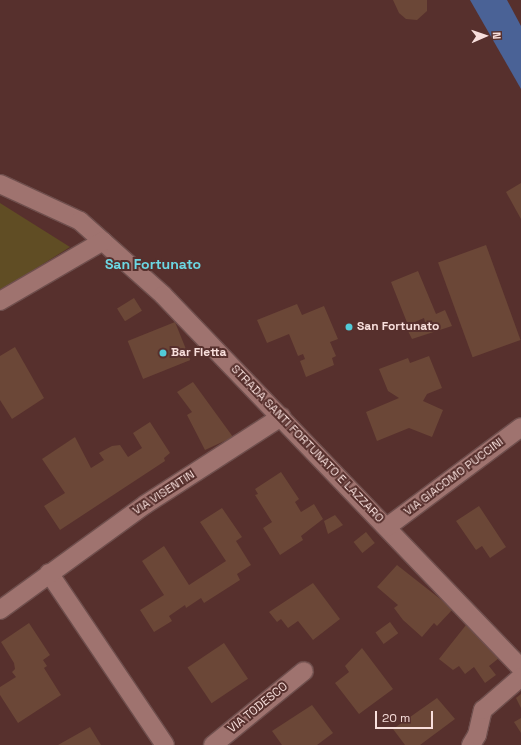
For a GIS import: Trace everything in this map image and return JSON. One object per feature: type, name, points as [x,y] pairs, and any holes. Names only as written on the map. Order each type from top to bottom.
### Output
[{"type":"street","name":"STRADA SANTI FORTUNATO E LAZZARO","points":[[0,184],[80,221],[163,295],[521,668]]},
{"type":"street","points":[[0,301],[103,241]]},
{"type":"street","name":"VIA VISENTIN","points":[[0,610],[146,504],[281,417]]},
{"type":"street","name":"VIA GIACOMO PUCCINI","points":[[387,527],[521,427]]},
{"type":"street","points":[[49,573],[165,745]]},
{"type":"street","name":"VIA TODESCO","points":[[213,745],[304,672]]},
{"type":"street","points":[[471,745],[477,735],[483,710],[521,677]]},
{"type":"shaded area","points":[[0,203],[70,247],[0,291]]},
{"type":"water","points":[[470,0],[507,0],[521,26],[521,89]]},
{"type":"building","points":[[393,0],[427,0],[427,11],[417,20],[406,19],[399,13]]},
{"type":"building","points":[[521,183],[521,219],[506,192]]},
{"type":"building","points":[[486,245],[521,340],[473,357],[438,262]]},
{"type":"building","points":[[418,271],[436,314],[445,310],[452,326],[412,339],[407,329],[425,322],[424,318],[408,325],[391,282]]},
{"type":"building","points":[[134,298],[142,311],[125,321],[117,309]]},
{"type":"building","points":[[297,304],[302,315],[324,306],[338,339],[330,342],[336,356],[332,358],[334,365],[306,377],[300,361],[305,359],[303,354],[298,356],[289,334],[267,343],[257,320]]},
{"type":"building","points":[[175,322],[190,360],[143,379],[128,341]]},
{"type":"building","points":[[15,347],[44,398],[12,419],[0,400],[0,356]]},
{"type":"building","points":[[429,356],[442,388],[427,394],[423,401],[443,410],[432,437],[409,428],[377,441],[366,412],[399,398],[388,391],[379,369],[408,358],[410,363]]},
{"type":"building","points":[[193,382],[233,437],[205,450],[187,415],[192,412],[177,392]]},
{"type":"building","points":[[150,422],[170,453],[164,458],[165,461],[60,530],[44,506],[65,493],[42,459],[75,437],[91,468],[104,460],[99,453],[112,446],[120,445],[128,457],[142,448],[133,433]]},
{"type":"building","points":[[281,472],[299,499],[295,502],[301,512],[314,504],[323,519],[301,536],[303,540],[280,555],[263,528],[272,522],[255,495],[258,494],[255,489]]},
{"type":"building","points":[[479,506],[506,547],[490,558],[482,546],[476,550],[456,521]]},
{"type":"building","points":[[222,508],[242,537],[236,541],[251,565],[237,574],[240,580],[204,603],[201,598],[186,608],[185,605],[169,616],[172,621],[154,632],[140,610],[164,595],[142,561],[164,546],[189,585],[226,561],[200,522]]},
{"type":"building","points":[[335,515],[343,525],[328,534],[324,521]]},
{"type":"building","points":[[366,532],[375,543],[362,553],[354,542]]},
{"type":"building","points":[[397,565],[453,609],[437,626],[434,623],[422,637],[403,620],[394,608],[398,605],[377,587]]},
{"type":"building","points":[[313,583],[340,619],[313,640],[298,621],[288,628],[281,619],[277,622],[269,612]]},
{"type":"building","points":[[470,620],[504,654],[489,666],[496,675],[485,683],[474,667],[465,674],[459,666],[453,670],[439,659]]},
{"type":"building","points":[[390,622],[398,633],[384,644],[375,633]]},
{"type":"building","points":[[29,623],[50,655],[43,660],[47,666],[44,668],[61,695],[18,723],[0,695],[0,687],[16,677],[12,672],[15,669],[14,663],[1,642]]},
{"type":"building","points":[[224,643],[248,679],[212,703],[188,668]]},
{"type":"building","points":[[362,648],[393,689],[359,714],[335,683],[349,672],[345,666]]},
{"type":"building","points":[[521,694],[521,708],[516,698]]},
{"type":"building","points":[[437,698],[455,719],[420,745],[405,745],[393,729]]},
{"type":"building","points":[[312,705],[333,733],[317,745],[282,745],[272,731]]},
{"type":"building","points":[[521,718],[521,733],[514,722]]},
{"type":"building","points":[[90,727],[101,745],[58,745]]},
{"type":"place","name":"San Fortunato","points":[[349,327]]},
{"type":"place","name":"Bar Fietta","points":[[163,353]]},
{"type":"district","name":"San Fortunato","points":[[153,264]]}]
